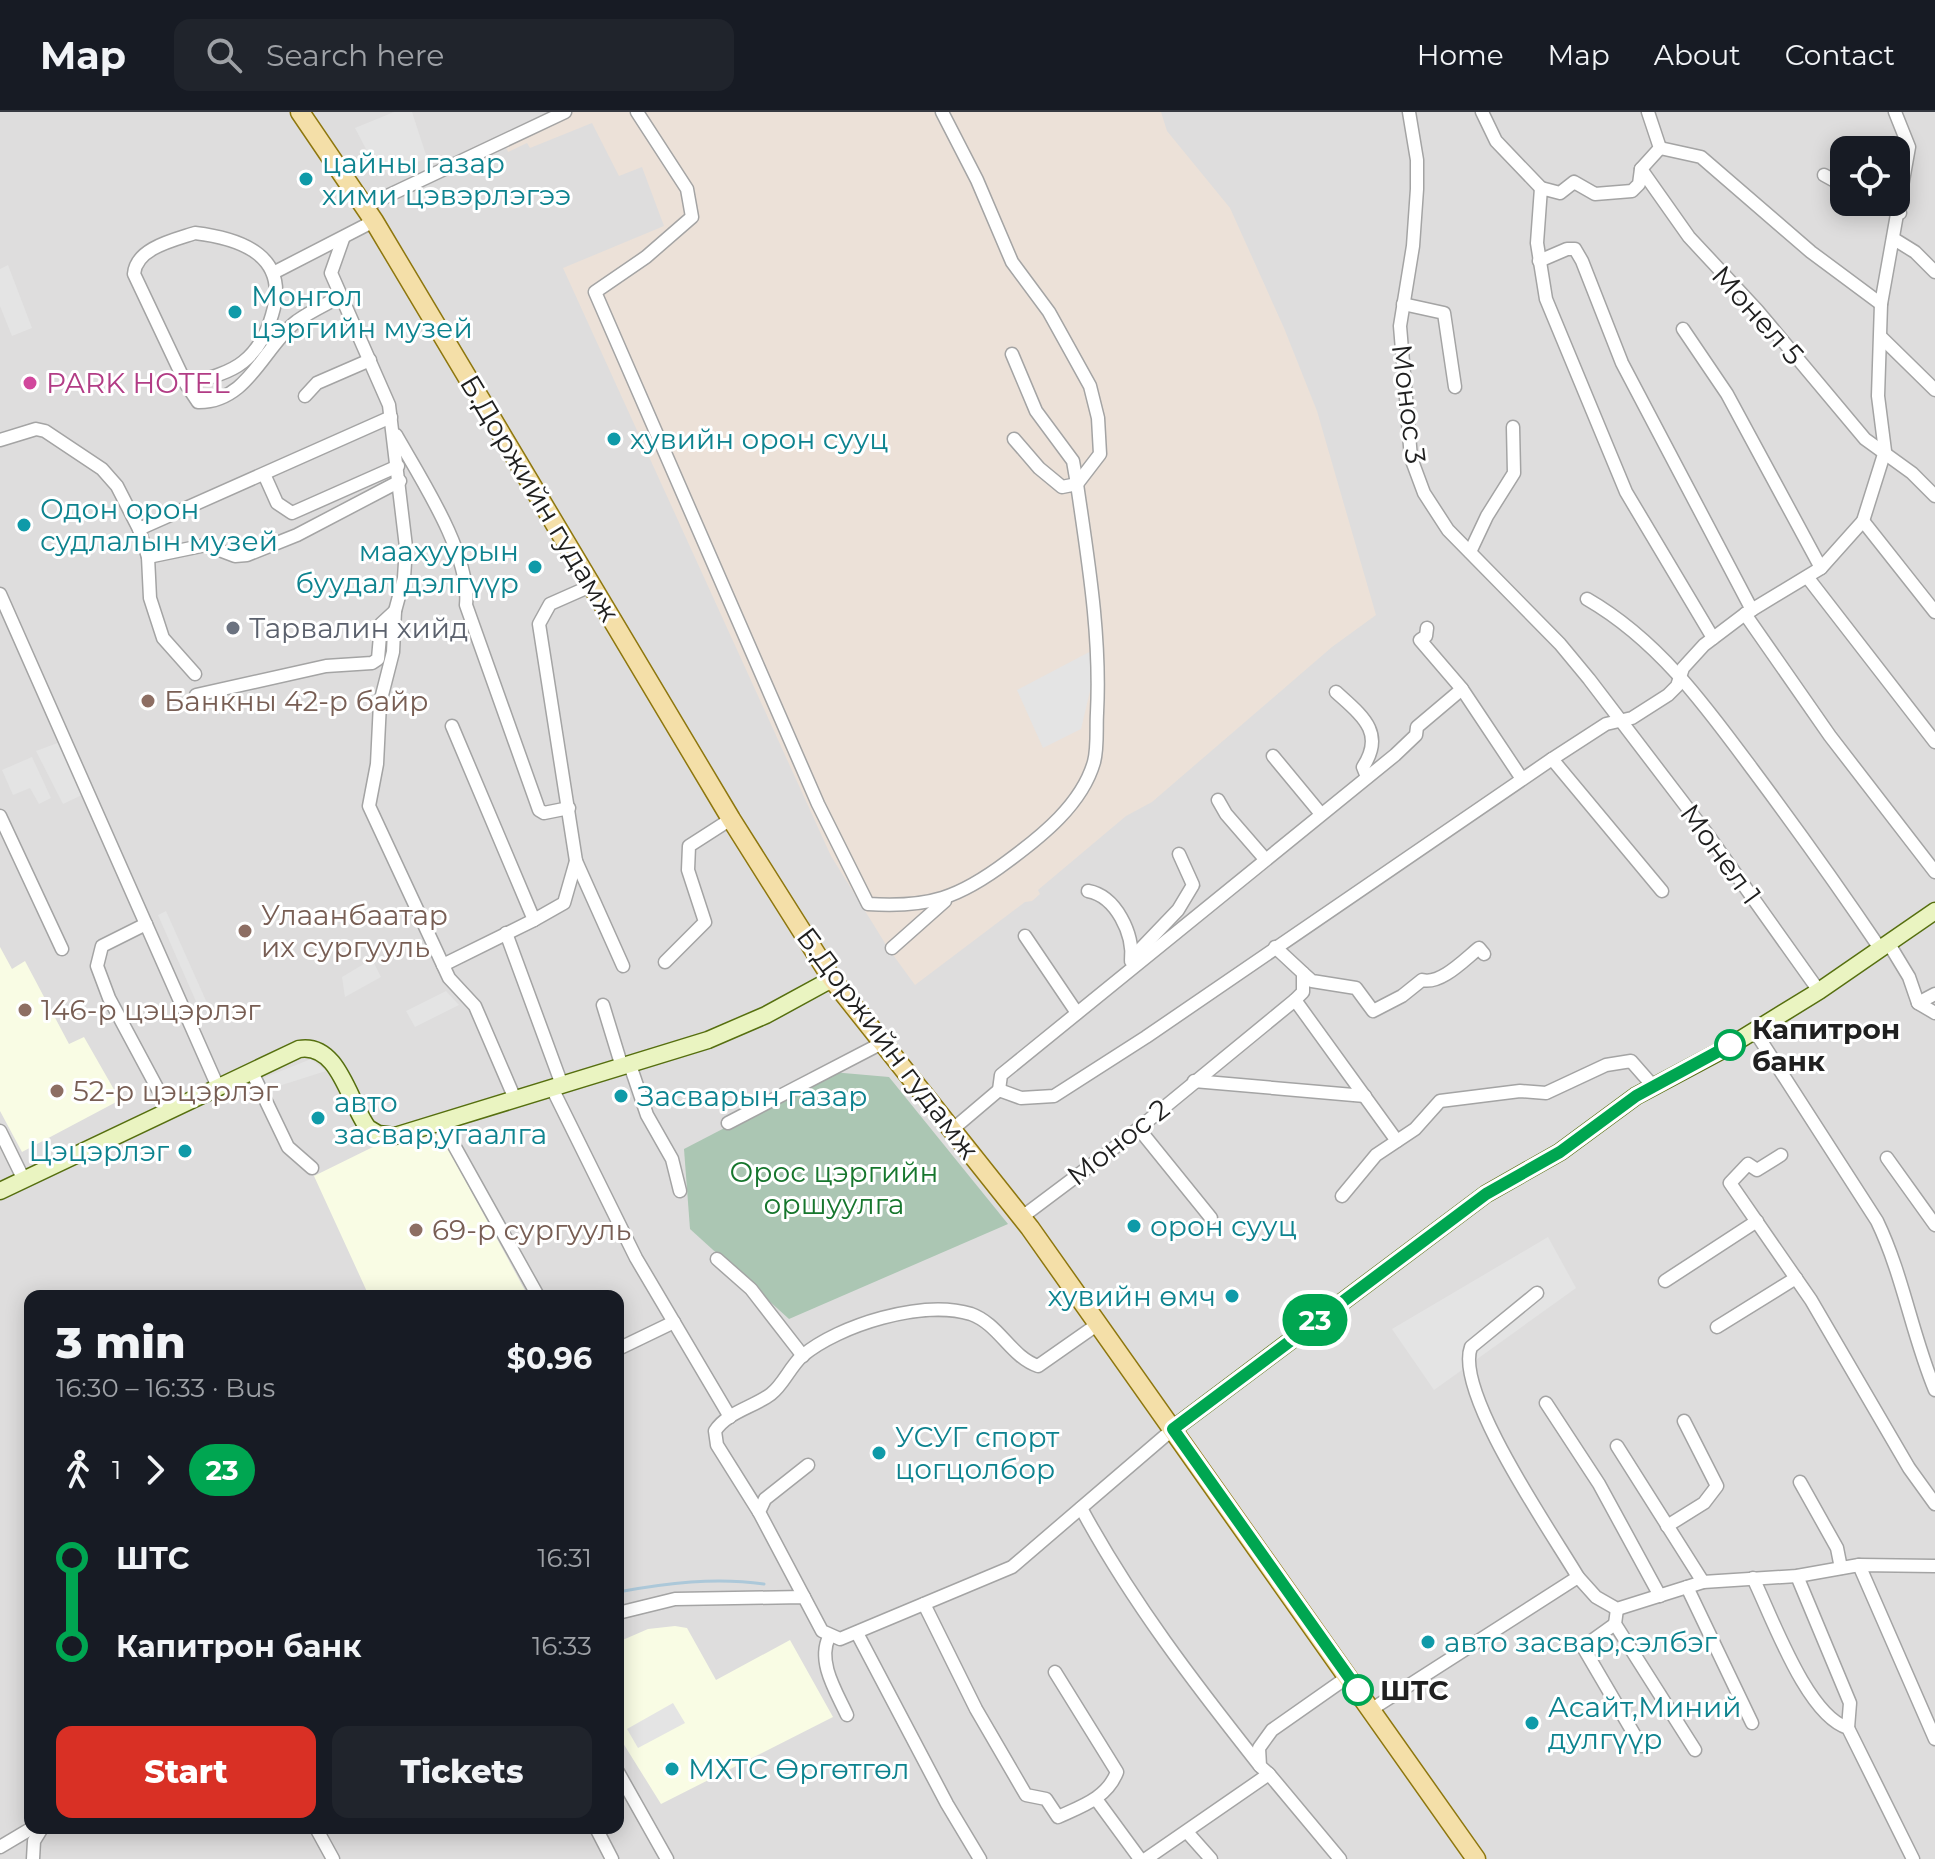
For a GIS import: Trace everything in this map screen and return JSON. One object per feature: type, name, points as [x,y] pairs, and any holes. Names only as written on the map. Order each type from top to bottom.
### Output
[{"type":"main road","name":"Б.Доржийн гудамж","points":[[300,112],[369,214],[731,819],[832,979],[1022,1217],[1476,1859]]},
{"type":"street","points":[[275,272],[343,239],[369,214],[565,112]]},
{"type":"street","points":[[637,112],[687,189],[692,217],[646,257],[595,292],[818,804],[868,904],[909,907],[947,898]]},
{"type":"street","points":[[942,112],[977,180],[1012,262],[1049,312],[1090,386],[1098,418],[1100,454],[1077,484],[1062,487],[1014,439]]},
{"type":"street","name":"Монос 3","points":[[1409,112],[1417,160],[1417,189],[1413,246],[1400,339],[1411,458],[1436,514],[1560,644],[1620,720]]},
{"type":"street","points":[[1482,112],[1496,141],[1541,188],[1560,193],[1574,182],[1590,192],[1619,194],[1632,191],[1639,184],[1641,169],[1660,148]]},
{"type":"street","points":[[1648,112],[1660,148]]},
{"type":"street","points":[[1885,112],[1898,118]]},
{"type":"street","points":[[1660,148],[1682,150],[1701,157],[1811,252],[1881,304]]},
{"type":"street","name":"Монел 5","points":[[1641,169],[1689,237],[1757,310],[1865,439],[1885,451],[1935,496]]},
{"type":"street","points":[[1824,175],[1830,178]]},
{"type":"street","points":[[1541,188],[1539,261],[1546,299],[1626,492],[1713,638]]},
{"type":"street","points":[[999,1090],[1021,1098],[1054,1096],[1552,759],[1606,724],[1632,718],[1659,702],[1677,686],[1680,675],[1713,638],[1821,568],[1863,521],[1885,451],[1878,396],[1881,304],[1899,216]]},
{"type":"street","points":[[186,384],[213,377],[243,362],[265,336],[276,293],[275,272],[256,251],[228,237],[195,233],[167,242],[140,258],[134,274],[186,384],[198,402],[210,402],[240,386],[295,322],[341,296]]},
{"type":"street","points":[[343,239],[331,269],[370,360],[392,422],[454,549],[469,589],[466,605],[539,810],[544,813],[569,808]]},
{"type":"street","points":[[1894,239],[1915,252],[1935,272]]},
{"type":"street","points":[[1539,261],[1567,249],[1575,249],[1622,363],[1749,612],[1830,736],[1935,872]]},
{"type":"street","points":[[1403,304],[1444,313],[1455,387]]},
{"type":"street","points":[[1683,329],[1727,394],[1821,568]]},
{"type":"street","points":[[1881,337],[1935,390]]},
{"type":"street","points":[[892,948],[947,898],[996,870],[1041,836],[1077,796],[1094,761],[1097,645],[1073,461],[1036,411],[1012,354]]},
{"type":"street","points":[[305,396],[317,383],[370,360]]},
{"type":"street","points":[[392,422],[406,547],[404,578],[395,611],[393,652],[380,703],[376,772],[368,802],[443,965],[453,983],[475,1006],[515,1099]]},
{"type":"street","points":[[139,529],[392,422]]},
{"type":"street","points":[[1470,552],[1487,516],[1514,473],[1513,427]]},
{"type":"street","points":[[0,440],[36,429],[45,431],[110,476],[139,529],[148,557],[150,598],[163,638],[195,674]]},
{"type":"street","points":[[264,474],[277,503],[292,513],[398,466]]},
{"type":"street","points":[[148,557],[206,545],[235,556],[247,555],[297,535],[400,481]]},
{"type":"street","points":[[1863,521],[1935,612]]},
{"type":"street","points":[[1808,578],[1935,742]]},
{"type":"street","points":[[593,585],[550,604],[539,624],[576,861],[623,966]]},
{"type":"street","points":[[0,594],[218,1087]]},
{"type":"street","points":[[1587,599],[1614,615],[1680,675],[1909,977],[1918,1003],[1935,1013]]},
{"type":"street","points":[[196,695],[326,666],[372,663],[378,659],[381,624],[386,616],[395,611]]},
{"type":"street","points":[[1427,628],[1426,636],[1420,640],[1462,689],[1522,779]]},
{"type":"street","points":[[953,1129],[999,1090],[1001,1075],[1077,1013],[1131,963],[1406,745],[1416,735],[1417,727],[1462,689]]},
{"type":"street","points":[[1336,692],[1367,720],[1372,733],[1371,756],[1363,767],[1367,777]]},
{"type":"street","name":"Монел 1","points":[[1620,720],[1708,835],[1819,991]]},
{"type":"street","points":[[452,726],[534,920]]},
{"type":"street","points":[[1273,756],[1321,814]]},
{"type":"street","points":[[1552,759],[1662,891]]},
{"type":"street","points":[[1218,800],[1226,814],[1265,859]]},
{"type":"street","points":[[0,816],[62,949]]},
{"type":"street","points":[[665,962],[705,922],[688,870],[689,846],[731,819]]},
{"type":"street","points":[[1131,963],[1178,910],[1193,885],[1179,854]]},
{"type":"street","points":[[443,965],[564,903],[576,861]]},
{"type":"street","points":[[1088,891],[1099,893],[1123,921],[1130,937],[1131,963]]},
{"type":"street","points":[[1098,1324],[1038,1366],[1028,1363],[989,1323],[970,1314],[953,1311],[892,1315],[857,1326],[803,1356],[784,1375],[773,1392],[730,1417],[716,1429],[714,1440],[759,1512],[822,1631],[829,1637],[840,1639],[1012,1567],[1173,1429],[1462,1210],[1501,1184],[1560,1152],[1653,1086],[1819,991],[1935,911]]},
{"type":"street","points":[[146,924],[102,946],[97,966],[109,998],[169,1110]]},
{"type":"street","points":[[506,933],[557,1087],[597,1184],[730,1417]]},
{"type":"street","points":[[1025,936],[1077,1013]]},
{"type":"street","points":[[1275,947],[1312,981],[1356,988],[1373,1011],[1402,996],[1422,980],[1429,982],[1439,977],[1479,948],[1484,954]]},
{"type":"street","points":[[1303,973],[1303,992],[1295,1000],[1397,1141]]},
{"type":"street","points":[[0,1191],[296,1050],[316,1049],[330,1060],[363,1121],[375,1133],[395,1136],[722,1034],[832,979]]},
{"type":"street","points":[[1918,1003],[1935,994]]},
{"type":"street","name":"Монос 2","points":[[1022,1217],[1139,1129],[1211,1065],[1295,1000]]},
{"type":"street","points":[[603,1005],[647,1115],[672,1159],[680,1191]]},
{"type":"street","points":[[1754,1030],[1877,1221],[1891,1251],[1907,1310],[1935,1390]]},
{"type":"street","points":[[728,1123],[882,1043]]},
{"type":"street","points":[[1342,1196],[1376,1155],[1429,1117],[1440,1101],[1520,1091],[1546,1093],[1606,1065],[1631,1061],[1653,1086]]},
{"type":"street","points":[[252,1072],[288,1147],[312,1168]]},
{"type":"street","points":[[1194,1081],[1365,1096]]},
{"type":"street","points":[[441,1122],[535,1290]]},
{"type":"street","points":[[1139,1129],[1211,1218]]},
{"type":"street","points":[[0,1131],[24,1180]]},
{"type":"street","points":[[1781,1155],[1757,1170],[1748,1164],[1730,1183],[1796,1278],[1909,1468],[1935,1504]]},
{"type":"street","points":[[1887,1158],[1935,1225]]},
{"type":"street","points":[[1665,1281],[1757,1221]]},
{"type":"street","points":[[717,1259],[751,1289],[803,1356]]},
{"type":"street","points":[[1717,1327],[1796,1278]]},
{"type":"street","points":[[1537,1293],[1471,1347],[1468,1371],[1482,1413],[1578,1577],[1596,1597],[1617,1609],[1703,1582],[1797,1576],[1859,1565],[1935,1566]]},
{"type":"street","points":[[624,1346],[674,1322]]},
{"type":"street","points":[[1546,1403],[1599,1484],[1660,1596]]},
{"type":"street","points":[[1667,1526],[1704,1503],[1717,1486],[1684,1421]]},
{"type":"street","points":[[1617,1446],[1703,1582]]},
{"type":"street","points":[[759,1512],[765,1499],[808,1465]]},
{"type":"street","points":[[1800,1482],[1837,1548],[1841,1568]]},
{"type":"street","points":[[1081,1508],[1110,1561],[1179,1662],[1340,1859]]},
{"type":"street","points":[[1859,1565],[1935,1739]]},
{"type":"street","points":[[1797,1576],[1850,1703],[1848,1728],[1913,1859]]},
{"type":"street","points":[[1372,1709],[1578,1577]]},
{"type":"street","points":[[1753,1578],[1816,1702],[1835,1724],[1848,1728]]},
{"type":"street","points":[[1687,1587],[1752,1723]]},
{"type":"street","points":[[624,1612],[675,1599],[804,1597]]},
{"type":"street","points":[[924,1604],[976,1709],[1026,1795],[1046,1799],[1058,1817],[1096,1799],[1112,1786],[1117,1772],[1055,1672]]},
{"type":"street","points":[[1617,1609],[1615,1624],[1695,1750]]},
{"type":"street","points":[[1615,1624],[1583,1647],[1641,1746]]},
{"type":"street","points":[[857,1633],[947,1804],[980,1859]]},
{"type":"street","points":[[829,1637],[824,1647],[828,1672],[847,1715]]},
{"type":"street","points":[[1265,1770],[1259,1748],[1272,1730],[1349,1676]]},
{"type":"street","points":[[1146,1859],[1187,1832],[1265,1770]]},
{"type":"street","points":[[624,1783],[667,1859]]},
{"type":"street","points":[[1096,1799],[1140,1859]]},
{"type":"street","points":[[1187,1832],[1211,1859]]},
{"type":"street","points":[[0,1847],[24,1833]]},
{"type":"street","points":[[33,1859],[34,1841],[38,1834]]},
{"type":"street","points":[[319,1834],[333,1859]]},
{"type":"street","points":[[599,1834],[612,1859]]},
{"type":"shaded area","points":[[0,112],[1935,112],[1935,1859],[0,1859]]},
{"type":"shaded area","points":[[394,112],[412,112],[427,158],[388,174],[385,169],[378,172],[355,128]]},
{"type":"shaded area","points":[[566,112],[1161,112],[1167,131],[1230,208],[1284,328],[1317,411],[1376,615],[1332,647],[1152,802],[1126,816],[1038,890],[1040,894],[1032,901],[1025,902],[915,985],[888,948],[831,856],[563,268],[664,226],[642,167],[619,176],[592,123],[530,148],[527,143],[508,152],[504,142]]},
{"type":"shaded area","points":[[8,265],[32,328],[12,336],[0,306],[0,269]]},
{"type":"shaded area","points":[[1095,649],[1095,670],[1081,729],[1043,748],[1017,690]]},
{"type":"shaded area","points":[[63,741],[86,793],[63,804],[36,751]]},
{"type":"shaded area","points":[[32,757],[51,798],[39,804],[30,788],[13,795],[2,770]]},
{"type":"shaded area","points":[[166,911],[207,1003],[198,1006],[158,915]]},
{"type":"shaded area","name":"52-р цэцэрлэг","points":[[0,947],[12,969],[25,961],[69,1044],[84,1037],[120,1100],[22,1152],[0,1111]]},
{"type":"shaded area","points":[[372,959],[381,977],[345,997],[342,977]]},
{"type":"shaded area","points":[[446,991],[459,1005],[415,1027],[406,1011]]},
{"type":"shaded area","points":[[311,1059],[326,1071],[266,1090],[261,1079]]},
{"type":"shaded area","name":"69-р сургууль","points":[[440,1134],[525,1290],[366,1290],[314,1176],[379,1144],[388,1147]]},
{"type":"shaded area","points":[[1548,1237],[1576,1288],[1434,1390],[1392,1329]]},
{"type":"shaded area","points":[[687,1628],[716,1680],[790,1640],[833,1717],[661,1804],[624,1745],[624,1639],[648,1629]]},
{"type":"shaded area","points":[[673,1703],[685,1723],[638,1748],[627,1729]]},
{"type":"green space","name":"Орос цэргийн оршуулга","points":[[832,1072],[889,1077],[1008,1224],[789,1319],[690,1229],[684,1149]]},
{"type":"waterway","points":[[624,1591],[691,1582],[764,1584]]},
{"type":"bus line","name":"23","points":[[1358,1690],[1173,1429],[1462,1210],[1513,1177],[1560,1152],[1636,1096],[1730,1045]]},
{"type":"place","name":"цайны газар хими цэвэрлэгээ","points":[[306,179]]},
{"type":"place","name":"Монгол цэргийн музей","points":[[235,312]]},
{"type":"place","name":"PARK HOTEL","points":[[30,383]]},
{"type":"place","name":"хувийн орон сууц","points":[[614,439]]},
{"type":"place","name":"Одон орон судлалын музей","points":[[24,525]]},
{"type":"place","name":"маахуурын буудал дэлгүүр","points":[[535,567]]},
{"type":"place","name":"Тарвалин хийд","points":[[233,628]]},
{"type":"place","name":"Банкны 42-р байр","points":[[148,701]]},
{"type":"place","name":"Улаанбаатар их сургууль","points":[[245,931]]},
{"type":"place","name":"146-р цэцэрлэг","points":[[25,1010]]},
{"type":"place","name":"Капитрон банк","points":[[1730,1045]]},
{"type":"place","name":"52-р цэцэрлэг","points":[[57,1091]]},
{"type":"place","name":"Засварын газар","points":[[621,1096]]},
{"type":"place","name":"авто засвар,угаалга","points":[[318,1118]]},
{"type":"place","name":"Цэцэрлэг","points":[[185,1151]]},
{"type":"place","name":"орон сууц","points":[[1134,1226]]},
{"type":"place","name":"69-р сургууль","points":[[416,1230]]},
{"type":"place","name":"хувийн өмч","points":[[1232,1296]]},
{"type":"place","name":"УСУГ спорт цогцолбор","points":[[879,1453]]},
{"type":"place","name":"авто засвар,сэлбэг","points":[[1428,1642]]},
{"type":"place","name":"ШТС","points":[[1358,1690]]},
{"type":"place","name":"Асайт,Миний дулгүүр","points":[[1532,1723]]},
{"type":"place","name":"МХТС Өргөтгөл","points":[[672,1769]]}]
